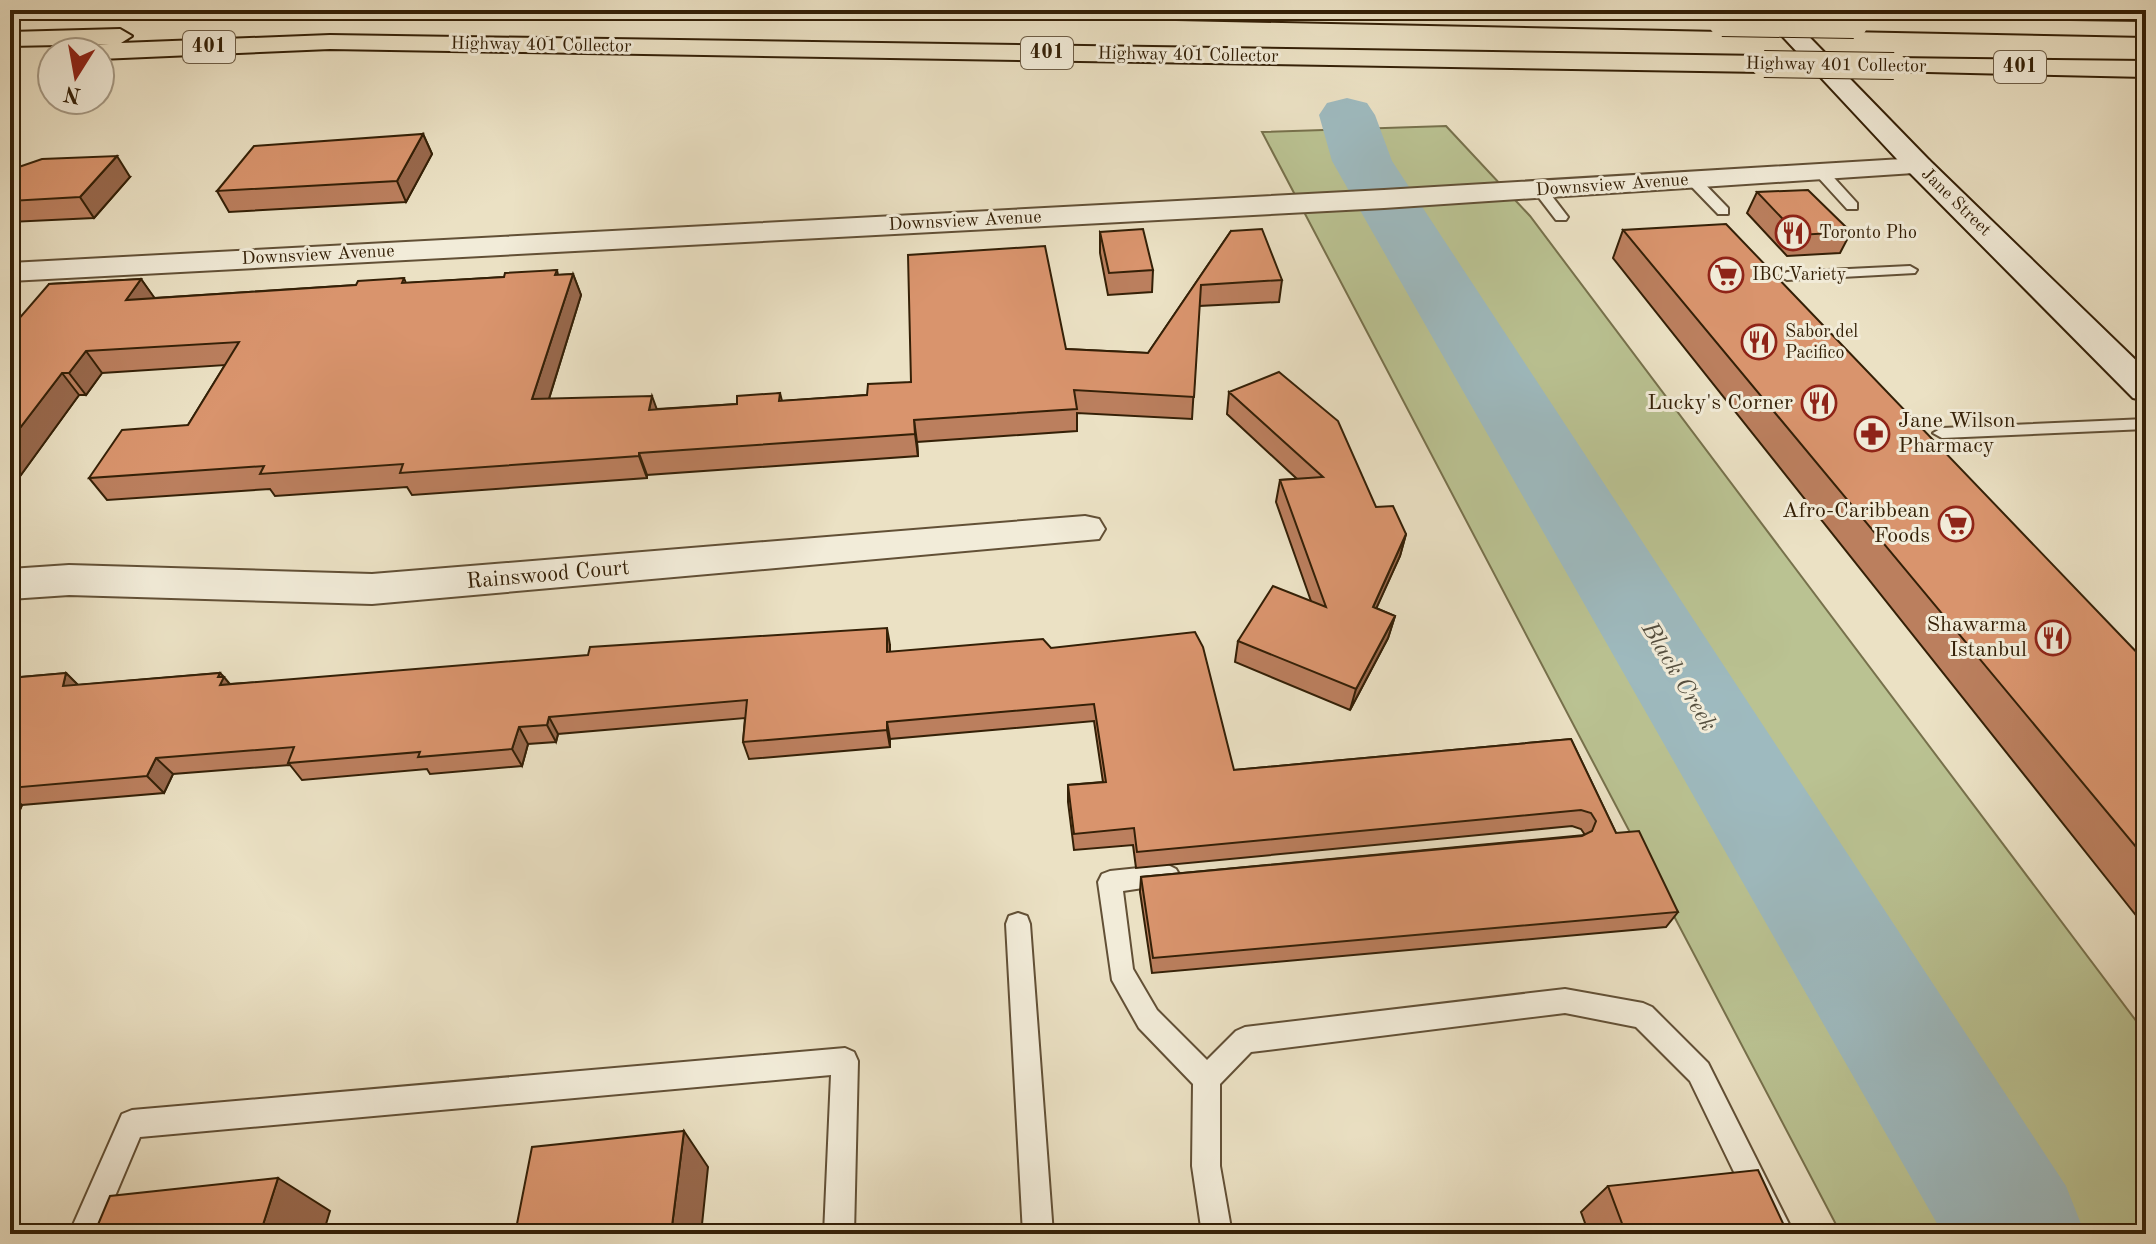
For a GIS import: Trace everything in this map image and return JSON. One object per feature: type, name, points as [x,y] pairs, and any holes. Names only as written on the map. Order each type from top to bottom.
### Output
[{"type":"highway","name":"401","points":[[1080,10],[2146,29]]},
{"type":"highway","points":[[10,39],[252,34],[330,42]]},
{"type":"highway","name":"Highway 401 Collector","points":[[116,51],[330,42],[2146,69]]},
{"type":"highway","points":[[10,56],[36,54]]},
{"type":"main road","name":"Jane Street","points":[[1770,10],[1919,166],[2146,390]]},
{"type":"street","name":"Downsview Avenue","points":[[10,272],[1540,190],[1919,166]]},
{"type":"street","name":"Rainswood Court","points":[[10,584],[69,580],[372,589],[1085,529]]},
{"type":"lane","points":[[1821,172],[1852,206]]},
{"type":"lane","points":[[1693,180],[1723,211]]},
{"type":"lane","points":[[1540,190],[1561,217]]},
{"type":"lane","points":[[1787,276],[1910,270]]},
{"type":"lane","points":[[1942,433],[2146,424]]},
{"type":"lane","points":[[1190,874],[1110,882],[1121,972],[1148,1019],[1207,1079]]},
{"type":"lane","points":[[1018,924],[1038,1234]]},
{"type":"lane","points":[[1217,1234],[1206,1166],[1207,1079],[1245,1040],[1565,1001],[1643,1016],[1699,1072],[1779,1234]]},
{"type":"lane","points":[[84,1234],[132,1124],[845,1061],[839,1234]]},
{"type":"green space","points":[[1446,126],[1530,216],[2146,1034],[2146,1234],[1841,1234],[1262,132]]},
{"type":"building","points":[[423,134],[397,181],[217,191],[254,146]]},
{"type":"building","points":[[117,156],[80,197],[10,201],[10,170],[42,159]]},
{"type":"building","points":[[1808,190],[1851,232],[1798,235],[1757,192]]},
{"type":"building","points":[[1726,224],[2146,662],[2146,859],[1623,230]]},
{"type":"building","points":[[1143,229],[1153,270],[1109,273],[1100,232]]},
{"type":"building","points":[[1262,229],[1282,280],[1201,285],[1194,397],[1074,390],[1077,409],[914,420],[915,434],[639,453],[639,456],[400,473],[403,464],[260,474],[264,466],[89,478],[122,430],[188,425],[239,342],[86,351],[69,373],[62,373],[10,441],[10,329],[49,284],[141,279],[126,300],[356,285],[358,281],[404,278],[402,283],[504,277],[505,273],[557,270],[555,275],[573,274],[532,399],[652,396],[649,410],[737,404],[737,396],[780,393],[779,401],[867,395],[868,384],[911,382],[908,255],[1045,246],[1066,349],[1148,353],[1231,231]]},
{"type":"building","points":[[1279,372],[1338,421],[1376,507],[1393,506],[1406,534],[1373,607],[1395,616],[1356,689],[1238,641],[1273,586],[1326,607],[1280,480],[1323,477],[1229,392]]},
{"type":"building","points":[[887,628],[887,652],[1043,639],[1051,648],[1195,632],[1203,647],[1234,770],[1571,739],[1616,833],[1639,831],[1678,912],[1153,958],[1141,877],[1582,836],[1592,831],[1596,821],[1591,813],[1581,810],[1137,852],[1134,828],[1074,834],[1068,785],[1106,782],[1094,704],[887,722],[887,730],[743,742],[747,700],[549,717],[547,725],[519,727],[512,749],[418,757],[420,752],[288,763],[294,747],[156,758],[147,776],[10,788],[10,678],[66,673],[63,686],[220,673],[218,677],[224,677],[220,685],[588,655],[590,647]]},
{"type":"building","points":[[684,1131],[671,1234],[515,1234],[532,1147]]},
{"type":"building","points":[[1758,1170],[1788,1234],[1626,1234],[1608,1186]]},
{"type":"building","points":[[278,1178],[260,1234],[94,1234],[110,1196]]},
{"type":"building","points":[[1433,1225],[1435,1234],[1360,1234]]},
{"type":"waterway","name":"Black Creek","points":[[1347,115],[1362,161],[2018,1234]]},
{"type":"place","name":"Toronto Pho","points":[[1793,233]]},
{"type":"place","name":"IBC Variety","points":[[1726,275]]},
{"type":"place","name":"Sabor del Pacifico","points":[[1759,342]]},
{"type":"place","name":"Lucky's Corner","points":[[1819,403]]},
{"type":"place","name":"Jane Wilson Pharmacy","points":[[1872,434]]},
{"type":"place","name":"Afro-Caribbean Foods","points":[[1956,524]]},
{"type":"place","name":"Shawarma Istanbul","points":[[2053,638]]}]
